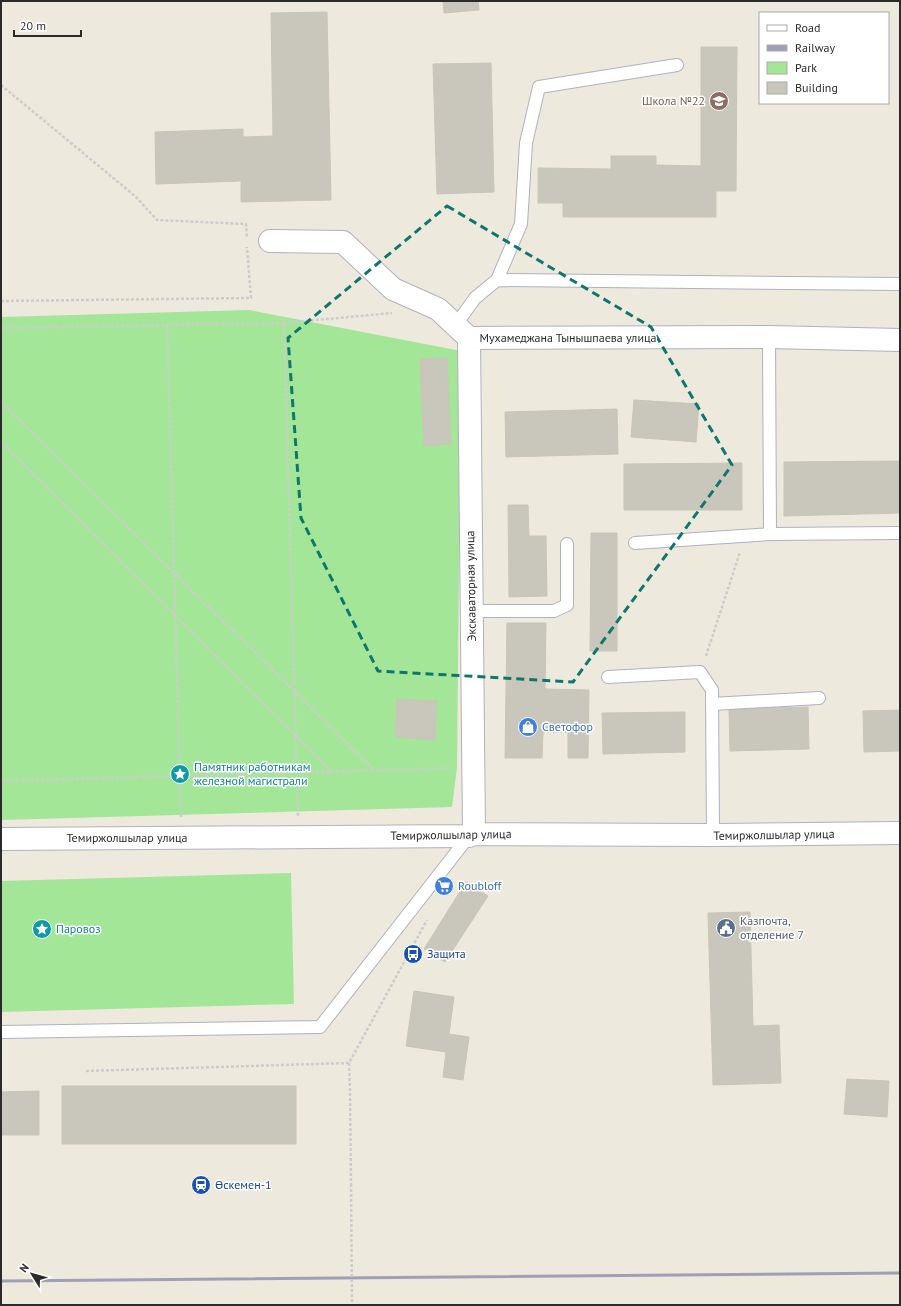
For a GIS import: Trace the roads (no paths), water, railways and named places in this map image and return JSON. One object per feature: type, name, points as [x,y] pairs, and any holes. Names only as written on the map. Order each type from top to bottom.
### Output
[{"type":"street","points":[[270,241],[343,242],[393,289],[438,309],[462,332]]},
{"type":"street","name":"Мухамеджана Тынышпаева улица","points":[[462,332],[900,340]]},
{"type":"street","name":"Экскаваторная улица","points":[[462,332],[471,611],[471,834]]},
{"type":"street","name":"Темиржолшылар улица","points":[[1,839],[471,834],[713,835],[900,833]]},
{"type":"lane","points":[[462,332],[475,298],[497,280],[521,224],[526,143],[539,87],[677,65]]},
{"type":"lane","points":[[497,280],[900,284]]},
{"type":"lane","points":[[769,337],[770,534]]},
{"type":"lane","points":[[635,543],[770,534],[900,533]]},
{"type":"lane","points":[[471,611],[554,611],[567,605],[567,544]]},
{"type":"lane","points":[[608,677],[700,672],[712,690],[713,835]]},
{"type":"lane","points":[[712,704],[819,698]]},
{"type":"lane","points":[[1,1032],[320,1027],[471,834]]},
{"type":"railway","points":[[1,1281],[900,1273]]},
{"type":"place","name":"Школа №22","points":[[719,101]]},
{"type":"place","name":"Светофор","points":[[528,727]]},
{"type":"place","name":"Памятник работникам железной магистрали","points":[[180,774]]},
{"type":"place","name":"Roubloff","points":[[444,886]]},
{"type":"place","name":"Казпочта, отделение 7","points":[[726,928]]},
{"type":"place","name":"Паровоз","points":[[42,929]]},
{"type":"place","name":"Защита","points":[[413,954]]},
{"type":"place","name":"Өскемен-1","points":[[201,1185]]}]
